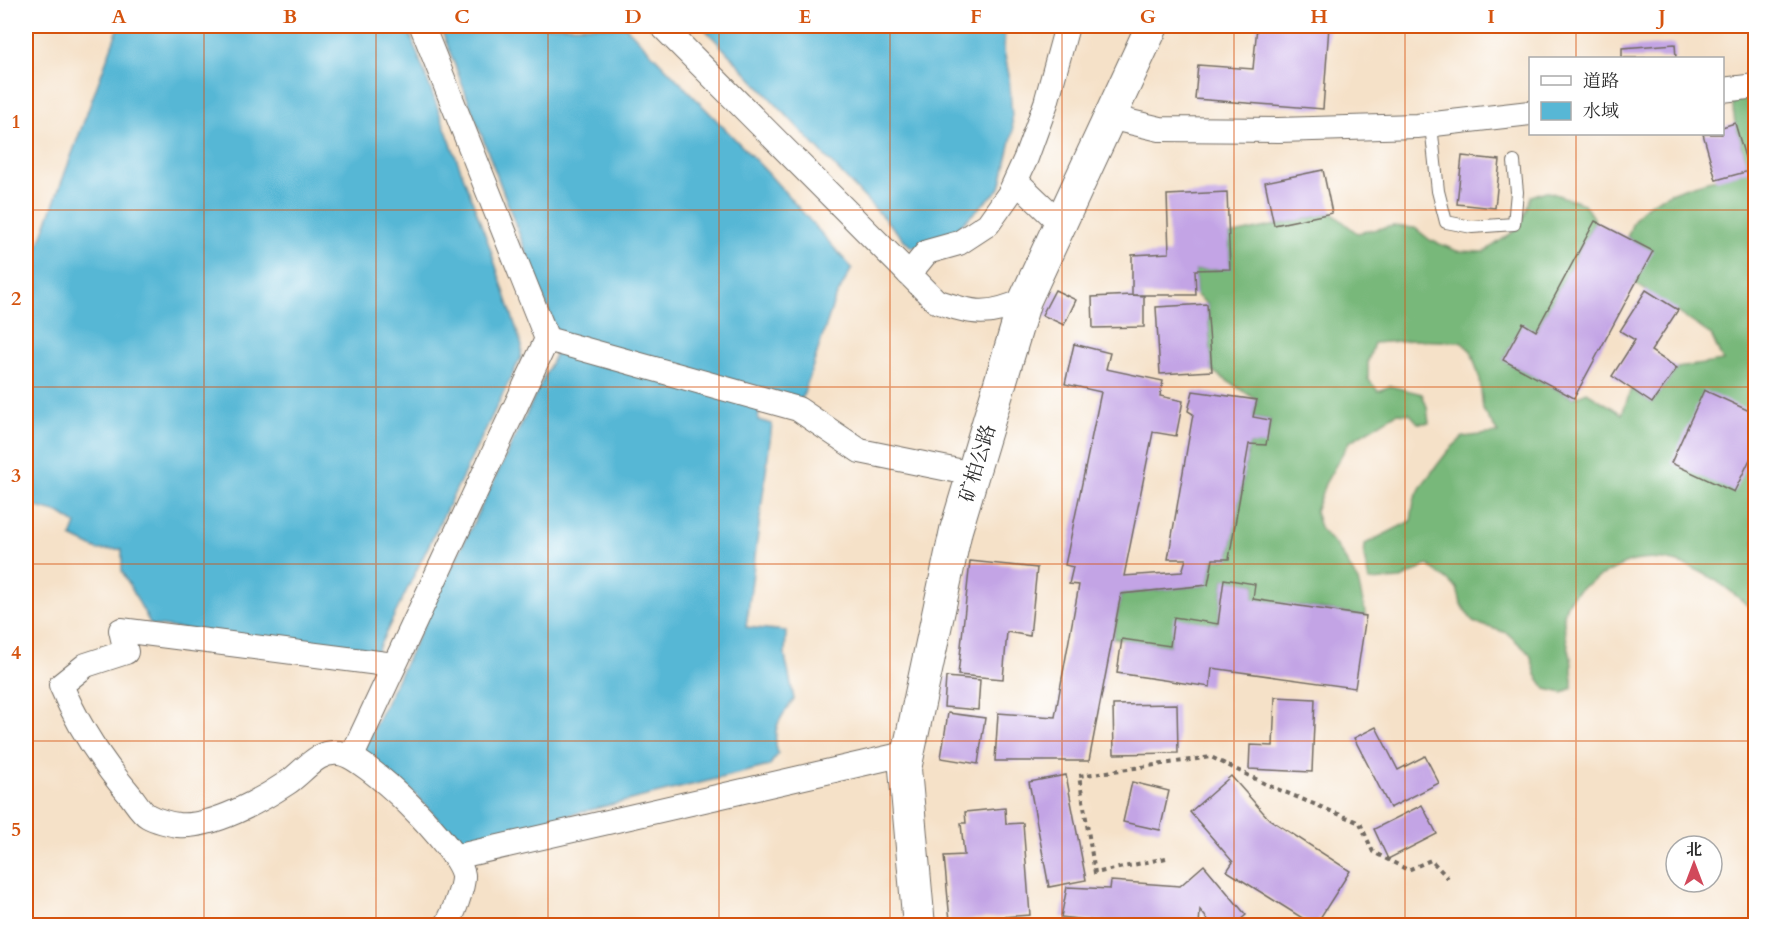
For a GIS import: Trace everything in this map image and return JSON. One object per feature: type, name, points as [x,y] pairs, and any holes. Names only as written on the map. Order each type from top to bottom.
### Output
[{"type":"street","points":[[352,756],[547,339],[422,26]]},
{"type":"street","points":[[662,26],[936,301],[969,312],[1000,311],[1025,300]]},
{"type":"street","points":[[909,273],[927,252],[959,243],[988,224],[1016,181],[1046,103],[1067,26]]},
{"type":"street","name":"矿柏公路","points":[[919,926],[905,769],[956,530],[1025,300],[1152,26]]},
{"type":"street","points":[[1724,90],[1755,86]]},
{"type":"street","points":[[1109,117],[1171,129],[1278,130],[1431,125],[1529,114]]},
{"type":"street","points":[[1016,181],[1060,223]]},
{"type":"street","points":[[547,339],[798,409],[860,451],[973,474]]},
{"type":"street","points":[[394,665],[121,630],[126,652],[86,665],[61,685],[75,719],[106,766],[147,816],[178,825],[203,823],[242,809],[301,774],[315,758],[337,753],[352,756],[411,807],[455,857],[463,876],[452,917],[446,926]]},
{"type":"street","points":[[455,857],[909,753]]},
{"type":"lane","points":[[1431,125],[1438,191],[1446,222],[1472,227],[1514,224],[1516,192],[1514,162]]},
{"type":"path","points":[[1166,858],[1095,873],[1079,776],[1211,757],[1270,786],[1360,823],[1373,852],[1408,870],[1431,860],[1448,878]]},
{"type":"green space","points":[[1755,98],[1755,613],[1730,591],[1685,565],[1651,559],[1626,563],[1585,586],[1574,594],[1567,604],[1564,624],[1572,665],[1572,688],[1563,693],[1546,689],[1536,675],[1530,654],[1507,633],[1473,622],[1461,604],[1457,588],[1428,565],[1401,579],[1369,581],[1364,556],[1365,544],[1411,521],[1414,500],[1422,485],[1448,451],[1463,437],[1498,433],[1483,410],[1480,380],[1471,351],[1461,342],[1413,340],[1374,343],[1368,361],[1368,379],[1378,391],[1390,386],[1422,394],[1427,407],[1429,423],[1418,423],[1410,414],[1397,413],[1349,442],[1325,484],[1315,512],[1321,530],[1338,548],[1358,581],[1366,616],[1253,599],[1255,584],[1224,579],[1218,624],[1175,618],[1170,646],[1113,638],[1121,594],[1208,585],[1213,559],[1229,559],[1249,444],[1266,444],[1270,420],[1253,417],[1257,400],[1212,371],[1207,304],[1196,295],[1195,270],[1230,269],[1229,235],[1332,213],[1357,233],[1393,226],[1415,228],[1430,240],[1457,251],[1484,252],[1520,227],[1531,196],[1546,191],[1584,204],[1595,221],[1536,331],[1523,324],[1503,360],[1573,398],[1587,392],[1622,414],[1631,389],[1652,403],[1677,368],[1723,361],[1711,335],[1635,283],[1652,251],[1627,237],[1637,216],[1659,199],[1689,186],[1749,171],[1735,123],[1732,100]]},
{"type":"water","points":[[119,26],[407,26],[489,245],[522,346],[521,357],[376,653],[151,625],[122,571],[122,549],[98,550],[71,537],[76,524],[59,513],[26,504],[26,279]]},
{"type":"water","points":[[440,26],[625,26],[767,172],[852,268],[834,301],[802,399],[557,333]]},
{"type":"water","points":[[702,26],[1005,26],[1004,51],[1009,75],[1013,132],[1000,188],[940,245],[911,247]]},
{"type":"water","points":[[556,353],[760,406],[758,420],[772,424],[746,627],[786,631],[785,656],[794,699],[778,725],[775,738],[778,754],[769,766],[459,842],[414,793],[362,752]]},
{"type":"building","points":[[1257,26],[1329,26],[1323,109],[1195,99],[1198,65],[1253,69]]},
{"type":"building","points":[[1675,44],[1676,57],[1622,57],[1622,48]]},
{"type":"building","points":[[1735,123],[1749,171],[1716,180],[1703,135],[1724,135],[1724,126]]},
{"type":"building","points":[[1462,156],[1500,160],[1495,208],[1457,204]]},
{"type":"building","points":[[1323,170],[1332,213],[1274,225],[1265,182]]},
{"type":"building","points":[[1227,192],[1230,269],[1195,270],[1196,295],[1132,295],[1132,255],[1169,253],[1167,195]]},
{"type":"building","points":[[1595,221],[1653,251],[1574,398],[1503,360],[1523,323],[1536,331]]},
{"type":"building","points":[[1055,290],[1076,300],[1064,325],[1042,315]]},
{"type":"building","points":[[1646,290],[1678,310],[1651,351],[1677,368],[1652,403],[1612,376],[1635,340],[1620,331]]},
{"type":"building","points":[[1144,296],[1144,327],[1093,328],[1092,297]]},
{"type":"building","points":[[1207,304],[1212,371],[1160,374],[1156,307]]},
{"type":"building","points":[[1074,344],[1110,353],[1106,369],[1163,381],[1160,396],[1183,401],[1176,436],[1153,432],[1124,576],[1182,572],[1186,559],[1168,559],[1193,414],[1188,411],[1193,391],[1257,400],[1253,417],[1270,420],[1266,445],[1249,444],[1229,559],[1213,559],[1208,585],[1121,594],[1089,761],[995,761],[998,713],[1055,717],[1079,585],[1069,584],[1073,567],[1065,565],[1101,392],[1065,384]]},
{"type":"building","points":[[1704,390],[1756,414],[1756,447],[1734,492],[1671,463]]},
{"type":"building","points":[[970,561],[1037,568],[1030,636],[1007,632],[1003,679],[958,675]]},
{"type":"building","points":[[1224,579],[1255,584],[1253,599],[1366,616],[1355,688],[1212,668],[1210,687],[1117,673],[1122,639],[1170,646],[1174,617],[1218,624]]},
{"type":"building","points":[[946,677],[980,680],[978,710],[944,707]]},
{"type":"building","points":[[1275,697],[1315,699],[1312,772],[1249,769],[1250,745],[1273,746]]},
{"type":"building","points":[[1177,704],[1178,753],[1114,754],[1113,705]]},
{"type":"building","points":[[948,713],[985,718],[978,764],[941,758]]},
{"type":"building","points":[[1376,727],[1398,770],[1425,756],[1439,783],[1390,808],[1354,738]]},
{"type":"building","points":[[1066,775],[1086,880],[1049,887],[1029,782]]},
{"type":"building","points":[[1231,776],[1269,819],[1350,871],[1315,926],[1227,871],[1233,862],[1190,812]]},
{"type":"building","points":[[1132,782],[1169,791],[1160,830],[1123,822]]},
{"type":"building","points":[[1422,805],[1437,834],[1388,859],[1374,829]]},
{"type":"building","points":[[1005,808],[1006,824],[1023,823],[1030,915],[950,921],[944,856],[964,855],[961,823],[966,823],[965,812]]},
{"type":"building","points":[[1204,865],[1246,915],[1233,926],[1213,926],[1200,910],[1199,926],[1136,926],[1061,917],[1067,887],[1110,889],[1111,881],[1180,886]]},
{"type":"building","points":[[986,923],[1013,923],[1013,926],[986,926]]}]
